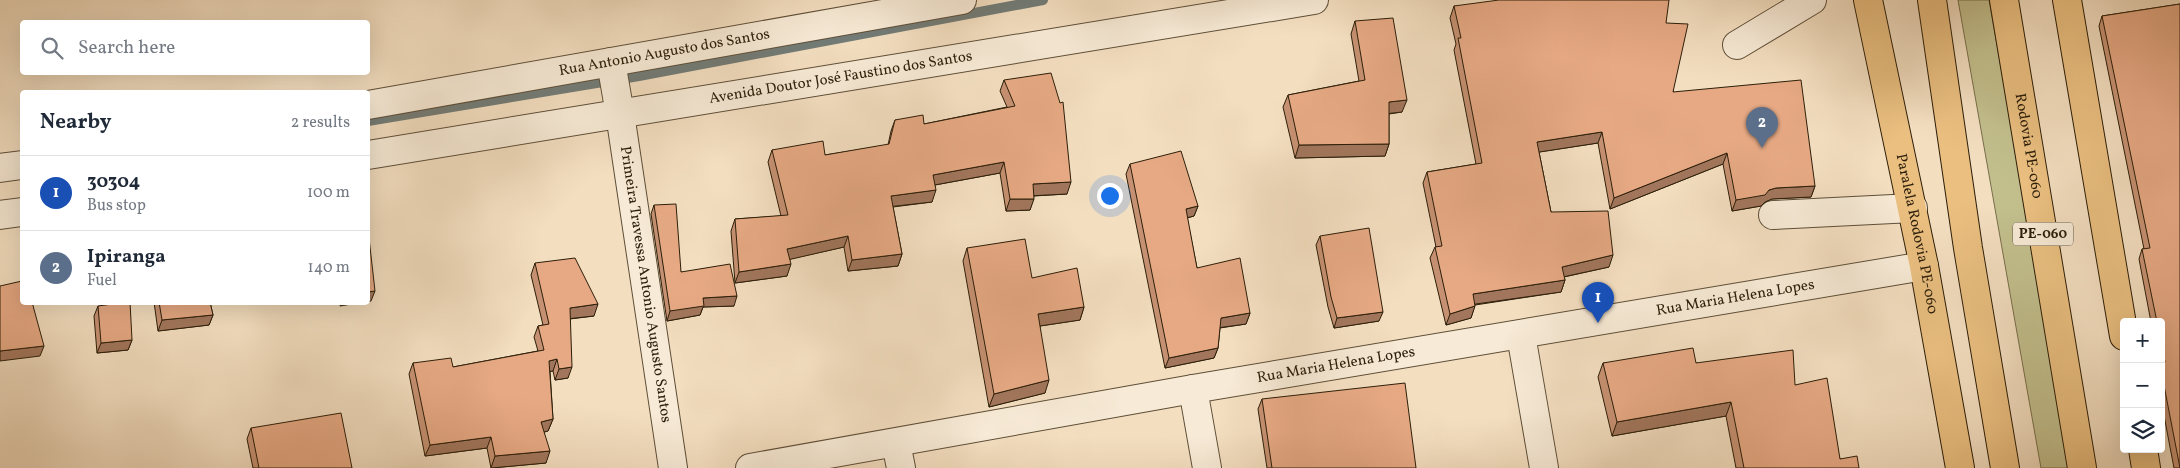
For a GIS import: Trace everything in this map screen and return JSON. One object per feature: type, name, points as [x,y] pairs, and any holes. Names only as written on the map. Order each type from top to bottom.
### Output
[{"type":"main road","name":"Paralela Rodovia PE-060","points":[[1868,0],[1924,266],[1960,468]]},
{"type":"main road","points":[[1932,0],[1966,238],[2005,468]]},
{"type":"main road","name":"Rodovia PE-060","points":[[2004,0],[2082,468]]},
{"type":"main road","points":[[2067,0],[2121,318]]},
{"type":"main road","points":[[2144,453],[2146,468]]},
{"type":"street","name":"Rua Antonio Augusto dos Santos","points":[[370,105],[616,89],[962,0]]},
{"type":"street","name":"Avenida Doutor José Faustino dos Santos","points":[[370,154],[616,89],[1314,0]]},
{"type":"street","points":[[1737,45],[1812,0]]},
{"type":"street","name":"Primeira Travessa Antonio Augusto Santos","points":[[616,89],[673,468]]},
{"type":"street","points":[[0,168],[20,165]]},
{"type":"street","points":[[1773,215],[1912,208]]},
{"type":"street","points":[[0,215],[20,212]]},
{"type":"street","name":"Rua Maria Helena Lopes","points":[[750,468],[898,456],[1193,389],[1924,266]]},
{"type":"street","points":[[1521,335],[1544,468]]},
{"type":"street","points":[[1193,389],[1207,468]]},
{"type":"shaded area","points":[[1958,0],[1989,0],[2072,468],[2041,468]]},
{"type":"building","points":[[1499,0],[1669,0],[1666,23],[1688,24],[1673,92],[1801,80],[1815,186],[1776,188],[1769,190],[1765,195],[1736,200],[1727,153],[1614,198],[1602,132],[1537,142],[1551,212],[1608,211],[1613,255],[1562,267],[1565,280],[1473,294],[1475,306],[1450,314],[1435,247],[1442,246],[1427,172],[1482,163],[1458,38],[1461,38],[1454,6]]},
{"type":"building","points":[[2180,4],[2180,468],[2165,391],[2165,318],[2156,318],[2142,249],[2150,248],[2102,16]]},
{"type":"building","points":[[1393,18],[1407,100],[1389,102],[1389,144],[1299,145],[1288,95],[1365,80],[1355,21]]},
{"type":"building","points":[[1051,73],[1060,103],[1063,102],[1071,182],[1033,184],[1034,199],[1010,199],[1004,162],[933,175],[936,190],[891,196],[902,254],[852,260],[848,236],[787,249],[791,264],[739,272],[735,219],[788,215],[772,150],[823,141],[825,155],[889,144],[895,120],[923,115],[924,124],[1015,106],[1004,80]]},
{"type":"building","points":[[1181,151],[1198,206],[1186,209],[1197,268],[1240,258],[1250,313],[1221,318],[1218,348],[1169,358],[1130,164]]},
{"type":"building","points":[[676,204],[681,272],[730,264],[737,296],[703,298],[704,306],[670,311],[654,205]]},
{"type":"building","points":[[1369,228],[1383,312],[1337,318],[1331,297],[1320,236]]},
{"type":"building","points":[[1025,239],[1032,278],[1077,268],[1084,307],[1038,314],[1049,380],[994,394],[967,248]]},
{"type":"building","points":[[370,247],[375,291],[370,292]]},
{"type":"building","points":[[575,258],[598,304],[570,308],[572,367],[559,369],[557,359],[549,361],[553,419],[541,422],[550,451],[495,456],[491,437],[430,445],[413,363],[451,358],[453,367],[544,350],[538,326],[549,324],[535,263]]},
{"type":"building","points":[[20,281],[20,305],[33,305],[44,346],[0,351],[0,286]]},
{"type":"building","points":[[130,305],[132,340],[101,343],[98,306]]},
{"type":"building","points":[[160,305],[211,305],[213,315],[162,320]]},
{"type":"building","points":[[1693,348],[1696,363],[1793,350],[1795,385],[1827,378],[1840,459],[1857,456],[1859,468],[1744,468],[1731,402],[1617,422],[1603,363]]},
{"type":"building","points":[[1405,383],[1416,468],[1272,468],[1262,399]]},
{"type":"building","points":[[341,413],[352,468],[259,468],[251,428]]},
{"type":"waterway","points":[[370,121],[639,76],[1043,0]]},
{"type":"place","name":"Ipiranga","points":[[1762,148]]},
{"type":"place","name":"30304","points":[[1598,323]]}]
